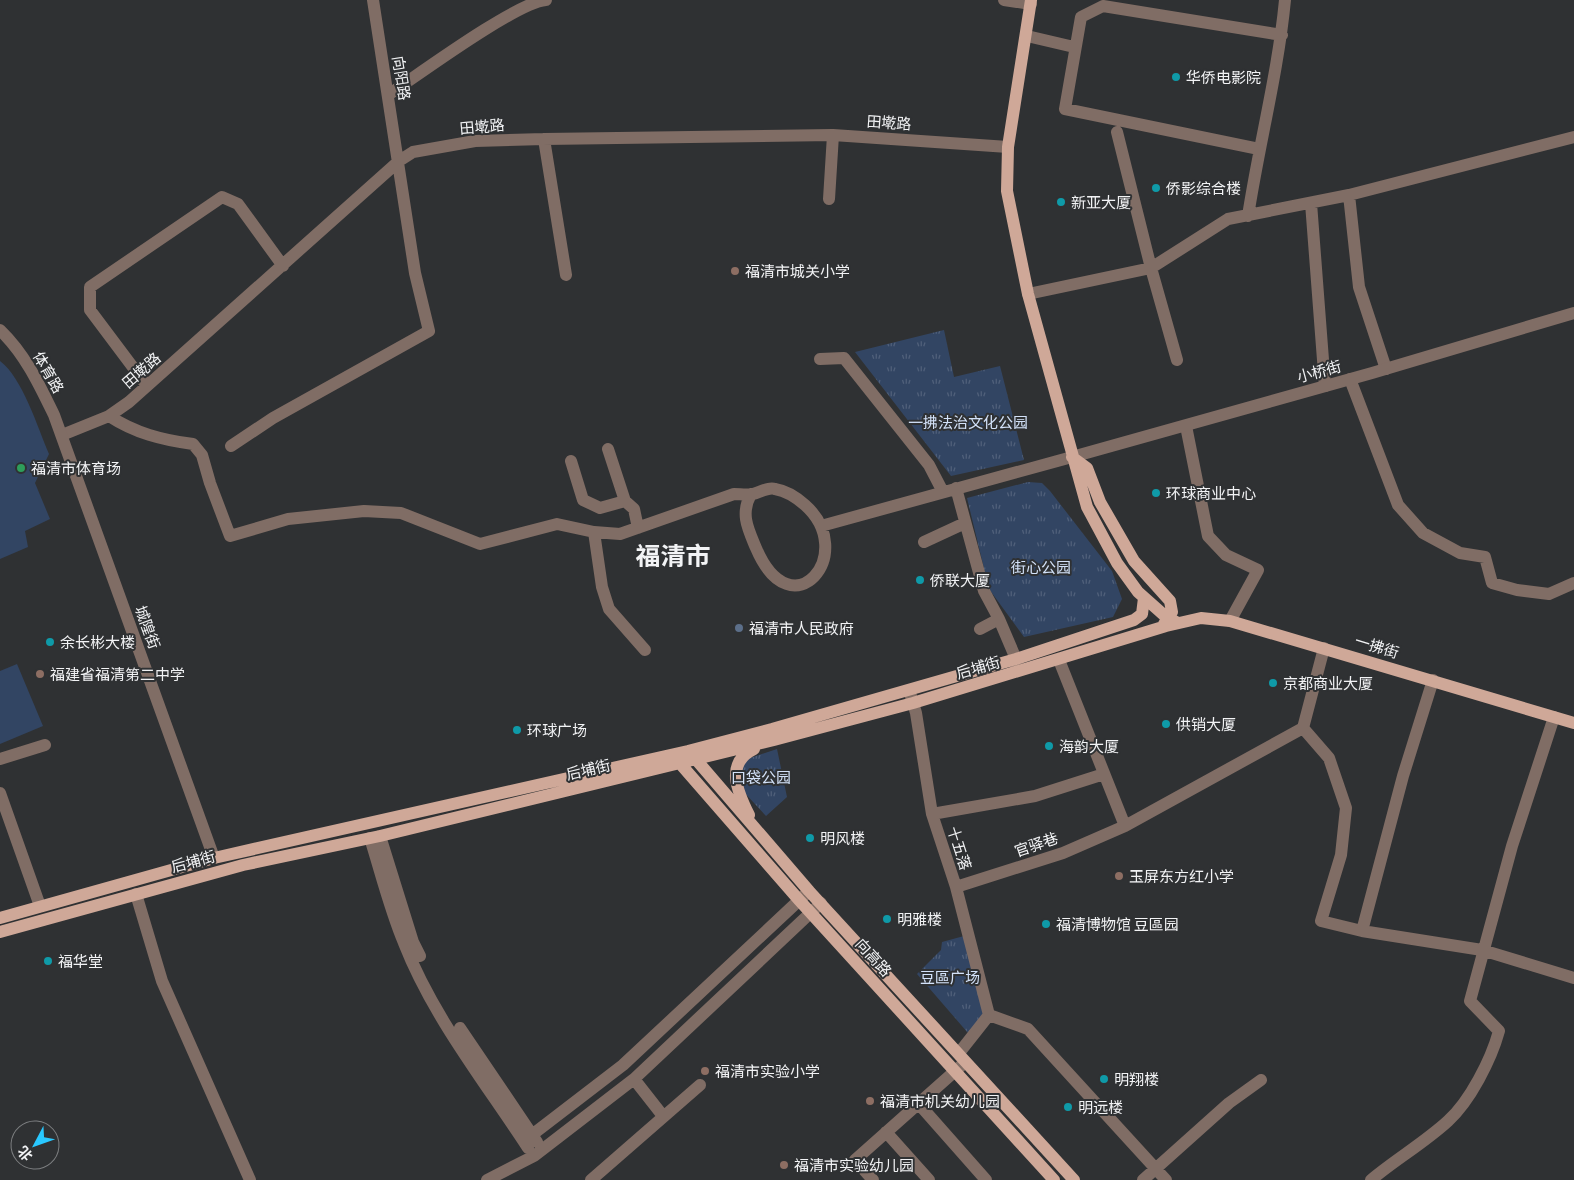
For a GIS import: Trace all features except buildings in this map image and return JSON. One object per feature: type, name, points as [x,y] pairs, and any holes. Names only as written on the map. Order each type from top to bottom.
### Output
[{"type":"main road","points":[[1031,2],[1008,147],[1007,191],[1028,294],[1087,507],[1101,537],[1117,563],[1144,598],[1174,620]]},
{"type":"main road","points":[[1072,457],[1086,468],[1100,502],[1119,539],[1134,561],[1170,602],[1174,620]]},
{"type":"main road","name":"后埔街","points":[[0,932],[243,865],[375,837],[681,764],[692,756],[910,689],[1016,659],[1134,620],[1142,614],[1144,598]]},
{"type":"main road","name":"一拂街","points":[[1174,620],[1200,618],[1230,620],[1574,723]]},
{"type":"main road","name":"后埔街","points":[[0,918],[214,858],[672,754],[692,756],[768,742],[913,703],[1059,660],[1159,628],[1174,620]]},
{"type":"main road","name":"向高路","points":[[756,831],[736,788],[735,773],[739,760],[748,752],[768,742]]},
{"type":"main road","name":"向高路","points":[[672,754],[799,900],[1054,1180]]},
{"type":"main road","name":"向高路","points":[[692,756],[809,891],[1074,1180]]},
{"type":"street","name":"向阳路","points":[[231,446],[273,418],[429,331],[415,273],[373,0]]},
{"type":"street","points":[[388,95],[506,18],[538,1],[546,0]]},
{"type":"street","points":[[1004,0],[1031,2]]},
{"type":"street","points":[[1248,216],[1282,35],[1286,0]]},
{"type":"street","points":[[1259,150],[1065,109],[1074,47],[1081,17],[1103,6],[1282,35]]},
{"type":"street","points":[[1027,36],[1074,47]]},
{"type":"street","points":[[1116,132],[1150,268],[1178,360]]},
{"type":"street","points":[[829,199],[833,135]]},
{"type":"street","name":"田墘路","points":[[62,434],[108,416],[147,386],[398,161],[413,152],[475,141],[833,135],[1008,147]]},
{"type":"street","points":[[1028,294],[1150,268],[1228,218],[1248,216],[1349,195],[1574,137]]},
{"type":"street","points":[[544,139],[566,275]]},
{"type":"street","points":[[1349,195],[1359,287],[1386,369]]},
{"type":"street","points":[[147,386],[90,310],[90,287],[222,197],[238,204],[283,266]]},
{"type":"street","points":[[1310,203],[1325,386]]},
{"type":"street","name":"小桥街","points":[[821,526],[1186,426],[1574,313]]},
{"type":"street","name":"体育路","points":[[0,330],[14,344],[36,376],[62,434]]},
{"type":"street","points":[[820,359],[844,358],[929,465],[943,492]]},
{"type":"street","points":[[1350,379],[1398,505],[1418,528],[1460,553],[1485,556],[1492,583],[1517,590],[1549,594],[1574,583]]},
{"type":"street","points":[[108,416],[130,429],[168,441],[193,444],[202,455],[210,483],[230,536],[288,519],[364,510],[401,512],[480,544],[557,524],[594,532],[620,534],[734,494],[751,494],[773,488],[794,495],[813,513],[821,526],[825,544],[823,563],[819,572],[801,585],[782,582],[764,567],[744,515],[746,504],[751,494]]},
{"type":"street","points":[[1186,426],[1208,536],[1226,555],[1258,570],[1230,620]]},
{"type":"street","name":"城隍街","points":[[62,434],[214,858]]},
{"type":"street","points":[[608,449],[625,501],[634,510],[638,528]]},
{"type":"street","points":[[571,461],[583,500],[600,508],[625,501]]},
{"type":"street","points":[[956,488],[984,591],[999,619],[1016,659]]},
{"type":"street","points":[[924,542],[964,523]]},
{"type":"street","points":[[594,532],[602,587],[609,609],[645,650]]},
{"type":"street","points":[[980,629],[999,619]]},
{"type":"street","points":[[1324,648],[1303,728],[1329,758],[1346,808],[1341,856],[1321,921],[1362,931],[1482,950],[1574,978]]},
{"type":"street","points":[[1059,660],[1125,826]]},
{"type":"street","points":[[1362,931],[1403,776],[1433,680]]},
{"type":"street","name":"十五落","points":[[910,689],[932,814],[956,887],[989,1015]]},
{"type":"street","points":[[1371,1180],[1448,1121],[1469,1094],[1496,1044],[1500,1031],[1470,1001],[1482,950],[1524,804],[1554,717]]},
{"type":"street","name":"官驿巷","points":[[956,887],[1063,853],[1125,826],[1303,728]]},
{"type":"street","points":[[0,759],[45,745]]},
{"type":"street","points":[[932,814],[1035,796],[1104,774]]},
{"type":"street","points":[[0,793],[40,906]]},
{"type":"street","points":[[375,837],[404,944],[421,978],[449,1027],[538,1153]]},
{"type":"street","points":[[528,1138],[624,1065],[809,891]]},
{"type":"street","points":[[136,894],[162,981],[250,1180]]},
{"type":"street","points":[[488,1180],[538,1153],[634,1079],[821,903]]},
{"type":"street","points":[[873,1180],[855,1160],[955,1071],[989,1015],[1028,1029],[1166,1180]]},
{"type":"street","points":[[634,1079],[663,1116]]},
{"type":"street","points":[[1143,1180],[1229,1103],[1261,1080]]},
{"type":"street","points":[[591,1180],[700,1085]]},
{"type":"street","points":[[918,1103],[986,1180]]},
{"type":"street","points":[[886,1132],[929,1180]]},
{"type":"green space","name":"一拂法治文化公园","points":[[944,330],[954,377],[1000,366],[1024,460],[951,476],[855,352]]},
{"type":"green space","name":"福清市体育场","points":[[0,361],[8,369],[22,391],[49,454],[35,483],[50,519],[25,531],[28,547],[0,559]]},
{"type":"green space","name":"街心公园","points":[[1028,482],[1042,483],[1050,491],[1112,571],[1122,599],[1113,617],[1024,637],[989,589],[967,498]]},
{"type":"green space","points":[[17,664],[43,726],[0,744],[0,671]]},
{"type":"green space","name":"口袋公园","points":[[777,749],[787,797],[766,816],[741,789],[740,766],[747,759]]},
{"type":"green space","name":"豆區广场","points":[[964,936],[984,1015],[968,1033],[917,974],[941,950],[942,942]]},
{"type":"place","name":"华侨电影院","points":[[1176,77]]},
{"type":"place","name":"侨影综合楼","points":[[1156,188]]},
{"type":"place","name":"新亚大厦","points":[[1061,202]]},
{"type":"place","name":"福清市城关小学","points":[[735,271]]},
{"type":"place","name":"福清市体育场","points":[[21,468]]},
{"type":"place","name":"环球商业中心","points":[[1156,493]]},
{"type":"place","name":"侨联大厦","points":[[920,580]]},
{"type":"place","name":"福清市人民政府","points":[[739,628]]},
{"type":"place","name":"余长彬大楼","points":[[50,642]]},
{"type":"place","name":"福建省福清第二中学","points":[[40,674]]},
{"type":"place","name":"京都商业大厦","points":[[1273,683]]},
{"type":"place","name":"供销大厦","points":[[1166,724]]},
{"type":"place","name":"环球广场","points":[[517,730]]},
{"type":"place","name":"海韵大厦","points":[[1049,746]]},
{"type":"place","name":"明风楼","points":[[810,838]]},
{"type":"place","name":"玉屏东方红小学","points":[[1119,876]]},
{"type":"place","name":"明雅楼","points":[[887,919]]},
{"type":"place","name":"福清博物馆 豆區园","points":[[1046,924]]},
{"type":"place","name":"福华堂","points":[[48,961]]},
{"type":"place","name":"福清市实验小学","points":[[705,1071]]},
{"type":"place","name":"明翔楼","points":[[1104,1079]]},
{"type":"place","name":"福清市机关幼儿园","points":[[870,1101]]},
{"type":"place","name":"明远楼","points":[[1068,1107]]},
{"type":"place","name":"福清市实验幼儿园","points":[[784,1165]]},
{"type":"district","name":"福清市","points":[[673,555]]}]
